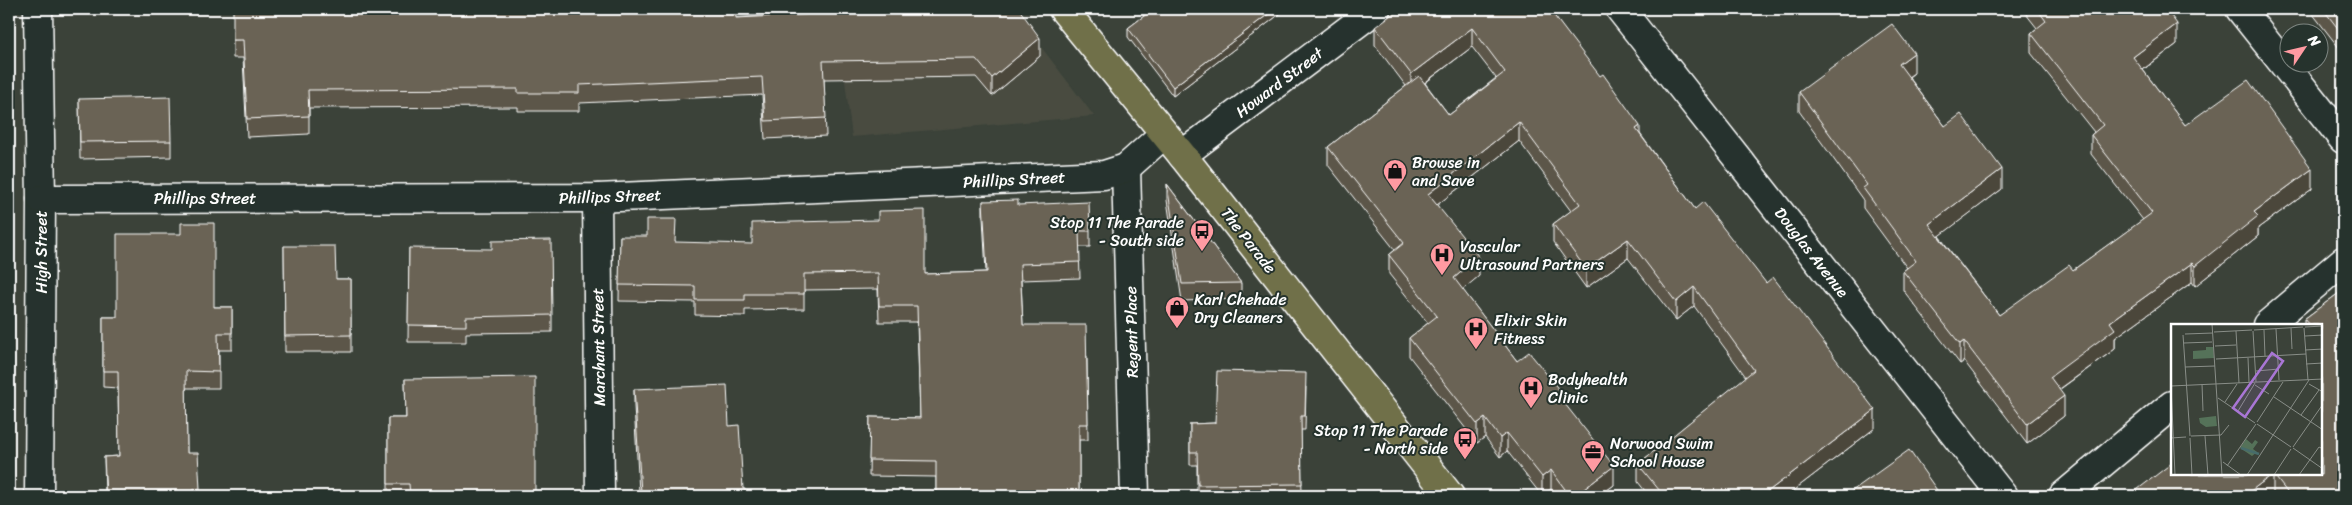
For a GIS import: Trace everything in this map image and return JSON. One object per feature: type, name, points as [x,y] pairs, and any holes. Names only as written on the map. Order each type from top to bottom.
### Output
[{"type":"main road","name":"The Parade","points":[[1063,9],[1182,155],[1450,496]]},
{"type":"street","name":"High Street","points":[[38,9],[41,198],[39,496]]},
{"type":"street","name":"Howard Street","points":[[1182,155],[1376,9]]},
{"type":"street","name":"Douglas Avenue","points":[[1620,9],[2003,496]]},
{"type":"street","points":[[2240,9],[2343,139]]},
{"type":"street","name":"Phillips Street","points":[[41,198],[597,198],[1104,175],[1126,168],[1164,134]]},
{"type":"street","name":"Regent Place","points":[[1126,168],[1134,496]]},
{"type":"street","name":"Marchant Street","points":[[597,198],[600,496]]},
{"type":"street","points":[[2268,324],[2343,261]]},
{"type":"street","points":[[2063,496],[2171,406]]},
{"type":"shaded area","points":[[836,9],[1012,9],[1094,116],[852,137]]},
{"type":"shaded area","points":[[10,252],[10,496],[9,496]]},
{"type":"building","points":[[233,9],[735,9],[736,18],[858,12],[858,9],[1019,9],[1040,38],[992,78],[976,59],[823,61],[826,118],[765,121],[762,77],[579,85],[579,93],[518,93],[518,89],[308,90],[309,116],[247,119],[243,40],[233,40]]},
{"type":"building","points":[[1145,9],[1275,9],[1173,87],[1128,28],[1148,13]]},
{"type":"building","points":[[1399,9],[1549,9],[1600,76],[1603,74],[1640,126],[1636,129],[1695,209],[1703,202],[1766,283],[1773,277],[1875,410],[1762,496],[1664,496],[1638,464],[1754,370],[1694,287],[1676,302],[1628,239],[1586,269],[1553,224],[1580,204],[1519,122],[1428,194],[1479,257],[1454,278],[1517,361],[1529,352],[1560,391],[1557,394],[1614,466],[1575,496],[1570,496],[1551,470],[1542,477],[1507,433],[1500,438],[1485,418],[1477,424],[1409,338],[1437,316],[1389,255],[1404,243],[1328,147],[1419,76],[1449,115],[1505,72],[1472,28],[1411,74],[1375,27]]},
{"type":"building","points":[[2037,9],[2166,9],[2177,24],[2133,57],[2185,125],[2248,80],[2312,169],[2254,212],[2258,216],[2195,266],[2192,263],[2110,322],[2115,329],[2050,377],[2064,396],[2027,424],[1964,341],[1960,344],[1903,271],[1916,261],[1863,188],[1867,185],[1799,92],[1892,24],[1914,53],[1899,64],[1945,126],[1961,114],[2002,169],[1929,224],[1999,315],[2069,265],[2073,270],[2152,213],[2091,135],[2103,125],[2031,33],[2046,21]]},
{"type":"building","points":[[2323,9],[2343,9],[2343,35]]},
{"type":"building","points":[[170,97],[171,141],[80,142],[79,99]]},
{"type":"building","points":[[1167,184],[1241,283],[1182,284]]},
{"type":"building","points":[[1018,200],[1018,205],[1089,202],[1090,231],[1079,231],[1080,262],[1020,264],[1023,325],[1086,325],[1088,424],[1079,424],[1079,496],[936,495],[936,461],[869,460],[870,417],[920,418],[917,306],[879,306],[878,273],[804,274],[804,294],[745,294],[745,300],[695,300],[695,286],[619,285],[620,236],[647,236],[647,219],[676,219],[675,242],[752,244],[752,223],[878,220],[878,211],[925,210],[925,274],[987,272],[983,201]]},
{"type":"building","points":[[181,223],[214,223],[214,307],[232,307],[232,333],[218,333],[219,372],[186,371],[187,453],[198,453],[200,489],[193,490],[193,496],[106,496],[104,457],[119,456],[118,371],[103,371],[103,317],[117,317],[117,234],[181,234]]},
{"type":"building","points":[[551,240],[552,315],[466,317],[466,326],[408,325],[409,248],[492,249],[492,241]]},
{"type":"building","points":[[284,246],[335,246],[336,279],[351,279],[351,335],[285,336]]},
{"type":"building","points":[[2343,290],[2343,496],[2290,496],[2274,475],[2322,475],[2322,324],[2308,324],[2304,319]]},
{"type":"building","points":[[1217,371],[1306,373],[1305,416],[1301,416],[1302,484],[1198,485],[1197,452],[1190,452],[1190,424],[1215,423]]},
{"type":"building","points":[[535,377],[535,492],[541,492],[542,496],[410,496],[409,484],[388,484],[388,418],[406,418],[405,379]]},
{"type":"building","points":[[727,385],[729,426],[739,425],[745,496],[638,496],[638,492],[641,492],[634,389]]},
{"type":"building","points":[[1909,450],[1941,496],[1845,496]]},
{"type":"building","points":[[2171,464],[2171,475],[2272,475],[2244,496],[2129,496]]},
{"type":"place","name":"Browse in and Save","points":[[1395,192]]},
{"type":"place","name":"Stop 11 The Parade - South side","points":[[1202,252]]},
{"type":"place","name":"Vascular Ultrasound Partners","points":[[1442,276]]},
{"type":"place","name":"Karl Chehade Dry Cleaners","points":[[1177,329]]},
{"type":"place","name":"Elixir Skin Fitness","points":[[1476,350]]},
{"type":"place","name":"Bodyhealth Clinic","points":[[1531,409]]},
{"type":"place","name":"Stop 11 The Parade - North side","points":[[1465,460]]},
{"type":"place","name":"Norwood Swim School House","points":[[1593,473]]}]
